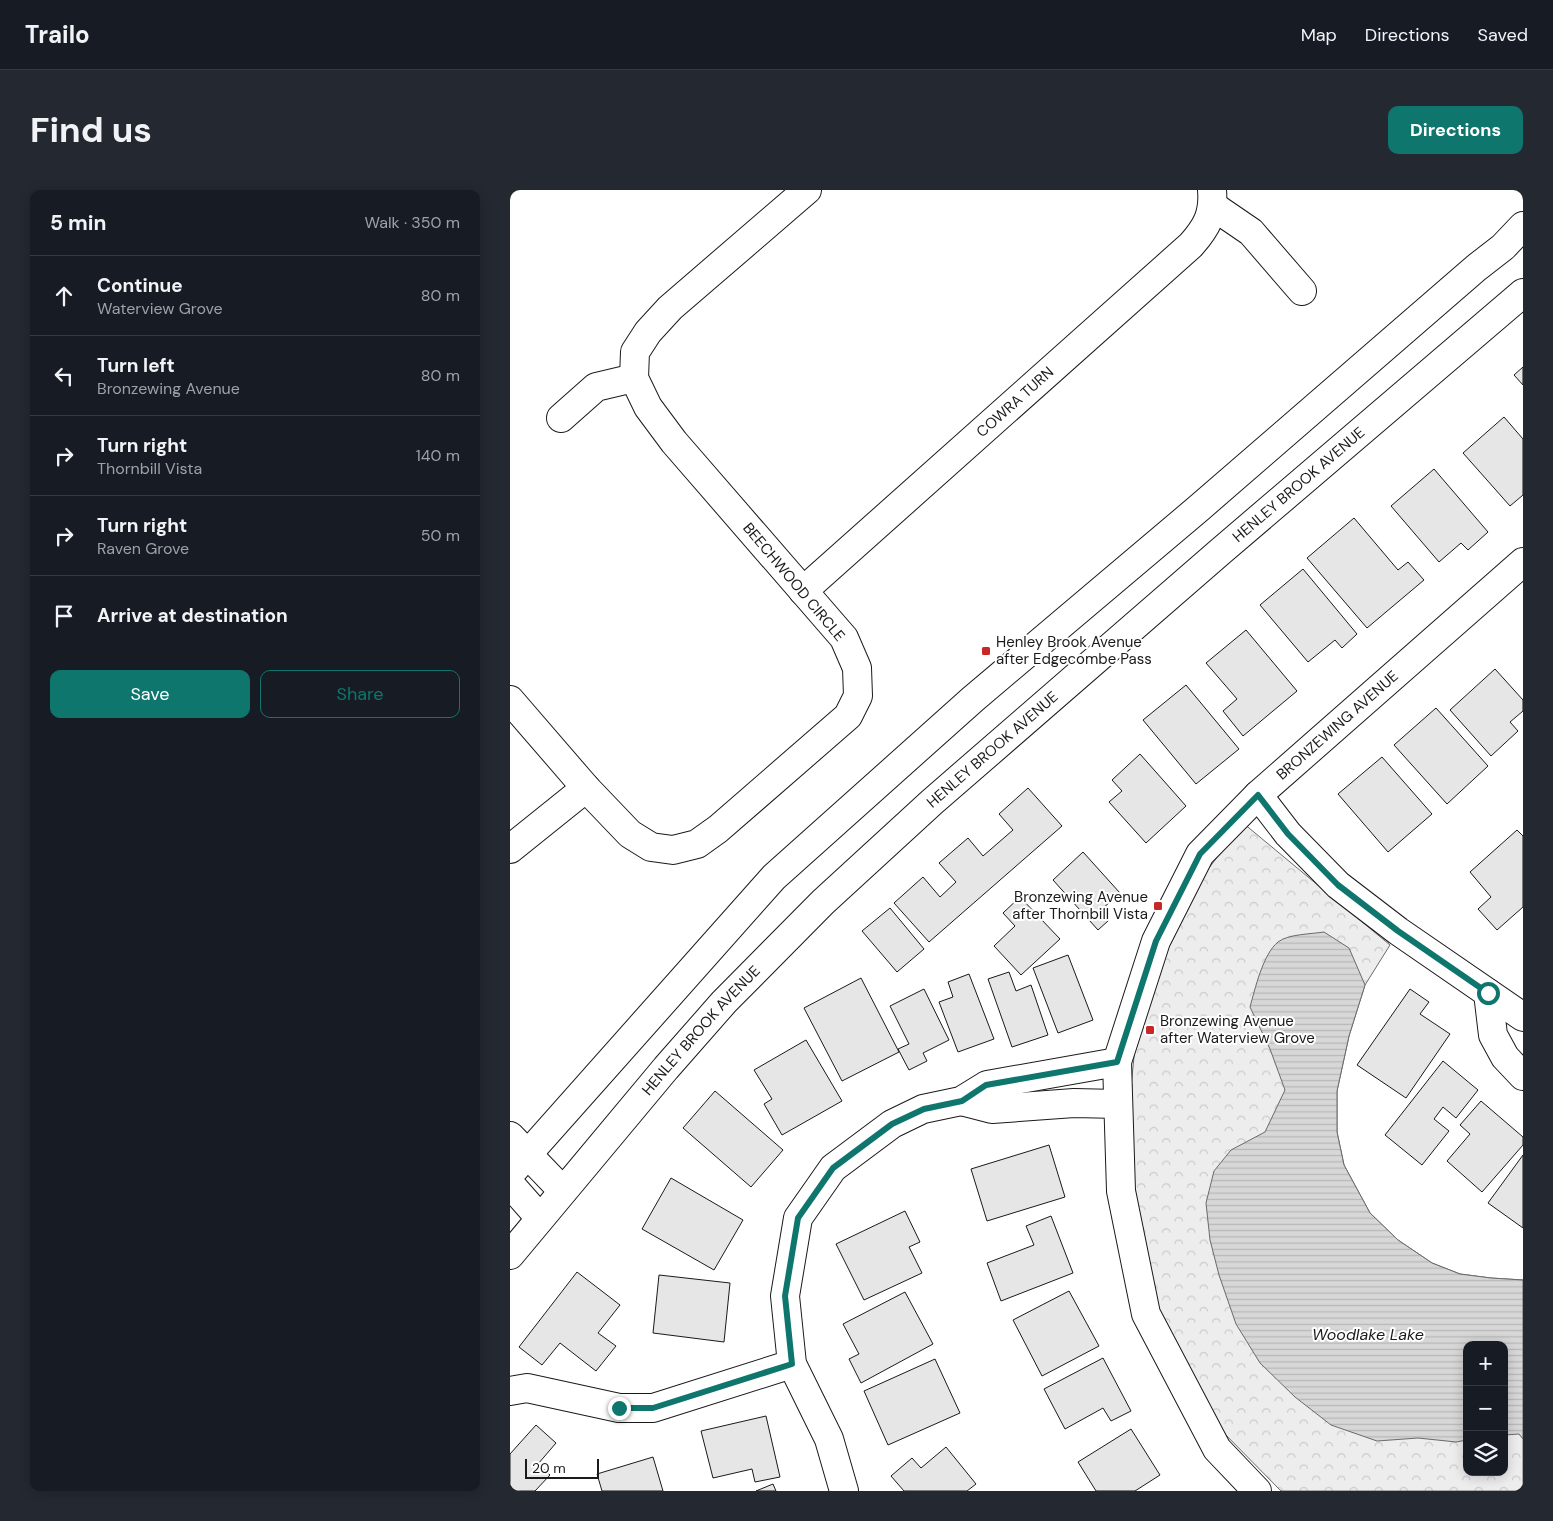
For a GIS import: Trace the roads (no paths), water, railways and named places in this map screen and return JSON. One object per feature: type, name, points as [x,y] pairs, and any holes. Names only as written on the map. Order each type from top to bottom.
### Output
[{"type":"street","name":"BEECHWOOD CIRCLE","points":[[510,700],[586,788],[630,834],[651,847],[673,850],[697,844],[718,829],[848,716],[858,696],[857,668],[844,638],[674,442],[648,407],[634,378],[635,352],[648,332],[670,308],[802,191]]},
{"type":"street","name":"COWRA TURN","points":[[1213,198],[1251,232],[1302,291]]},
{"type":"street","name":"COWRA TURN","points":[[803,591],[1191,245],[1202,233],[1208,222],[1213,198]]},
{"type":"street","points":[[510,1174],[519,1145],[774,877],[973,699],[1214,495],[1476,268],[1503,247],[1523,226]]},
{"type":"street","name":"HENLEY BROOK AVENUE","points":[[510,1255],[666,1068],[724,1002],[823,902],[940,795],[1221,551],[1523,293]]},
{"type":"street","points":[[561,418],[596,387],[634,378]]},
{"type":"street","name":"BRONZEWING AVENUE","points":[[1257,1491],[1217,1449],[1146,1314],[1121,1191],[1117,1062],[1156,941],[1200,854],[1258,795],[1523,562]]},
{"type":"street","points":[[510,849],[586,788]]},
{"type":"street","points":[[1258,795],[1288,834],[1338,885],[1398,931],[1523,1017]]},
{"type":"street","points":[[1488,993],[1493,1035],[1505,1057],[1523,1076]]},
{"type":"street","points":[[844,1491],[829,1439],[792,1364],[785,1296],[798,1218],[833,1168],[892,1124],[924,1109],[962,1101],[986,1085],[1117,1062]]},
{"type":"street","points":[[962,1101],[992,1108],[1074,1103],[1118,1104]]},
{"type":"street","points":[[519,1145],[563,1191]]},
{"type":"street","points":[[510,1184],[540,1218]]},
{"type":"street","points":[[510,1391],[527,1388],[619,1408],[653,1408],[792,1364]]},
{"type":"water","name":"Woodlake Lake","points":[[1324,932],[1349,948],[1365,985],[1349,1036],[1337,1091],[1337,1132],[1344,1165],[1370,1213],[1398,1240],[1432,1263],[1460,1274],[1523,1280],[1523,1439],[1519,1434],[1508,1435],[1508,1341],[1463,1341],[1463,1441],[1456,1442],[1418,1438],[1377,1441],[1331,1425],[1295,1397],[1260,1363],[1236,1324],[1219,1275],[1210,1240],[1206,1203],[1214,1171],[1231,1150],[1265,1132],[1285,1090],[1270,1049],[1250,1007],[1257,982],[1268,955],[1282,939]]},
{"type":"place","name":"Henley Brook Avenue after Edgecombe Pass","points":[[986,651]]},
{"type":"place","name":"Bronzewing Avenue after Thornbill Vista","points":[[1158,906]]},
{"type":"place","name":"Bronzewing Avenue after Waterview Grove","points":[[1150,1030]]}]
